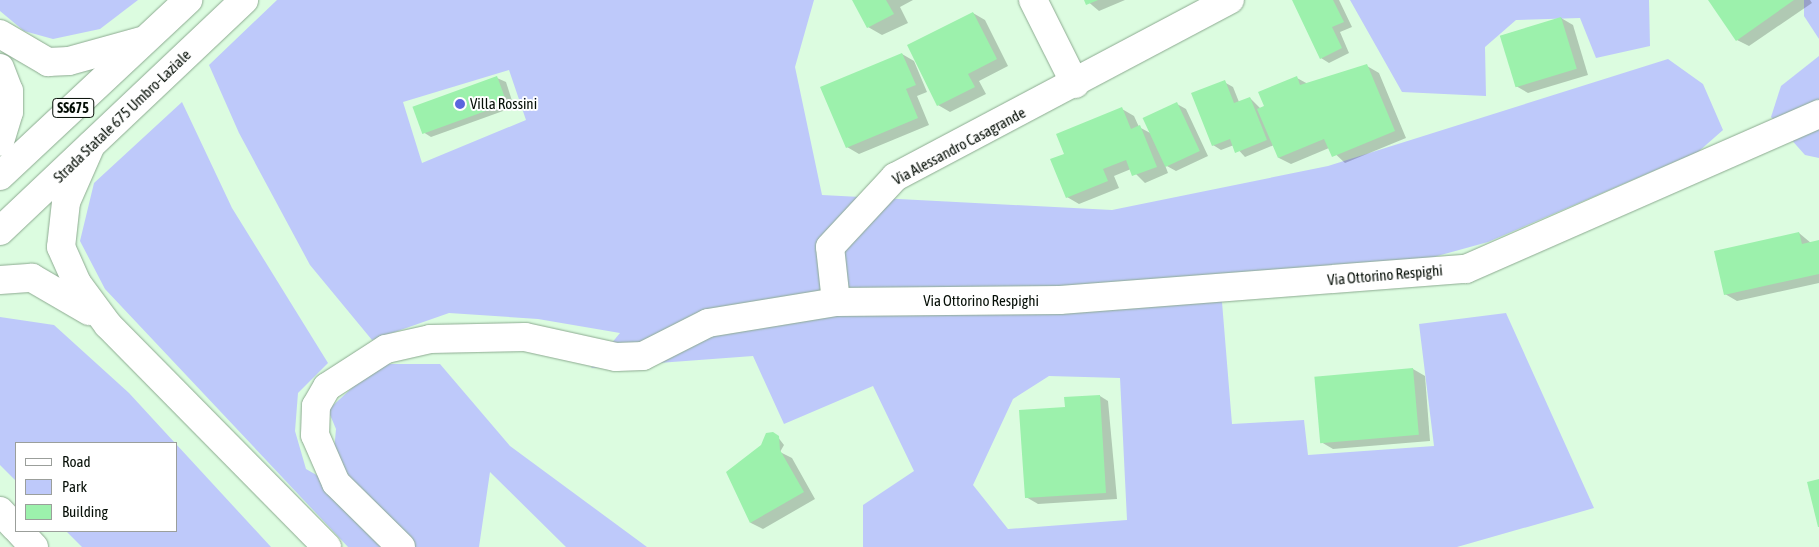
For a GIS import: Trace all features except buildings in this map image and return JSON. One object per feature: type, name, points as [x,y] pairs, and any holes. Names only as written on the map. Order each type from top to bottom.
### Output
[{"type":"main road","name":"SS675","points":[[0,176],[188,0]]},
{"type":"main road","name":"Strada Statale 675 Umbro-Laziale","points":[[0,231],[244,0]]},
{"type":"main road","points":[[1033,0],[1075,84]]},
{"type":"main road","name":"Via Alessandro Casagrande","points":[[836,302],[830,246],[895,177],[1075,84],[1230,0]]},
{"type":"main road","points":[[0,34],[48,62],[69,61],[145,40]]},
{"type":"main road","points":[[0,68],[9,91],[9,112],[0,142]]},
{"type":"main road","name":"Via Ottorino Respighi","points":[[401,547],[336,483],[324,461],[315,435],[316,406],[327,388],[386,349],[430,339],[525,337],[616,357],[643,356],[708,323],[836,302],[1060,300],[1466,269],[1819,114]]},
{"type":"main road","points":[[91,145],[66,202],[61,247],[77,283],[108,325],[327,547]]},
{"type":"main road","points":[[0,280],[32,278],[58,289],[108,325]]},
{"type":"main road","points":[[0,511],[15,527]]},
{"type":"main road","points":[[20,532],[34,547]]},
{"type":"green space","points":[[0,0],[138,0],[100,29],[53,39],[24,31],[0,11]]},
{"type":"green space","points":[[277,0],[814,0],[795,67],[822,195],[1112,210],[1328,166],[1668,59],[1703,84],[1723,130],[1698,152],[1488,242],[1430,258],[1236,276],[1222,302],[1232,424],[1304,420],[1308,455],[1434,446],[1419,324],[1506,313],[1594,508],[1457,547],[863,547],[863,505],[914,471],[873,386],[784,424],[753,356],[591,368],[620,333],[538,319],[449,313],[372,340],[310,265],[239,133],[209,65]],"holes":[[[509,70],[526,120],[422,163],[403,102]],[[1049,376],[1120,378],[1127,520],[1008,529],[973,485],[1013,399]]]},
{"type":"green space","points":[[1350,0],[1649,0],[1650,46],[1596,58],[1580,18],[1516,20],[1485,47],[1486,96],[1402,92]]},
{"type":"green space","points":[[1804,0],[1819,0],[1819,39],[1804,16]]},
{"type":"green space","points":[[1819,56],[1819,158],[1805,155],[1771,117],[1781,86]]},
{"type":"green space","points":[[182,102],[232,208],[328,363],[298,393],[295,431],[306,469],[320,477],[333,462],[336,429],[328,410],[378,364],[440,364],[510,446],[647,547],[566,547],[490,472],[479,547],[348,547],[105,289],[80,241],[94,183]]},
{"type":"green space","points":[[0,317],[54,325],[129,393],[174,442],[15,442],[15,480],[0,465]]},
{"type":"green space","points":[[178,446],[271,547],[82,547],[67,532],[178,532]]},
{"type":"place","name":"Villa Rossini","points":[[460,104]]}]
